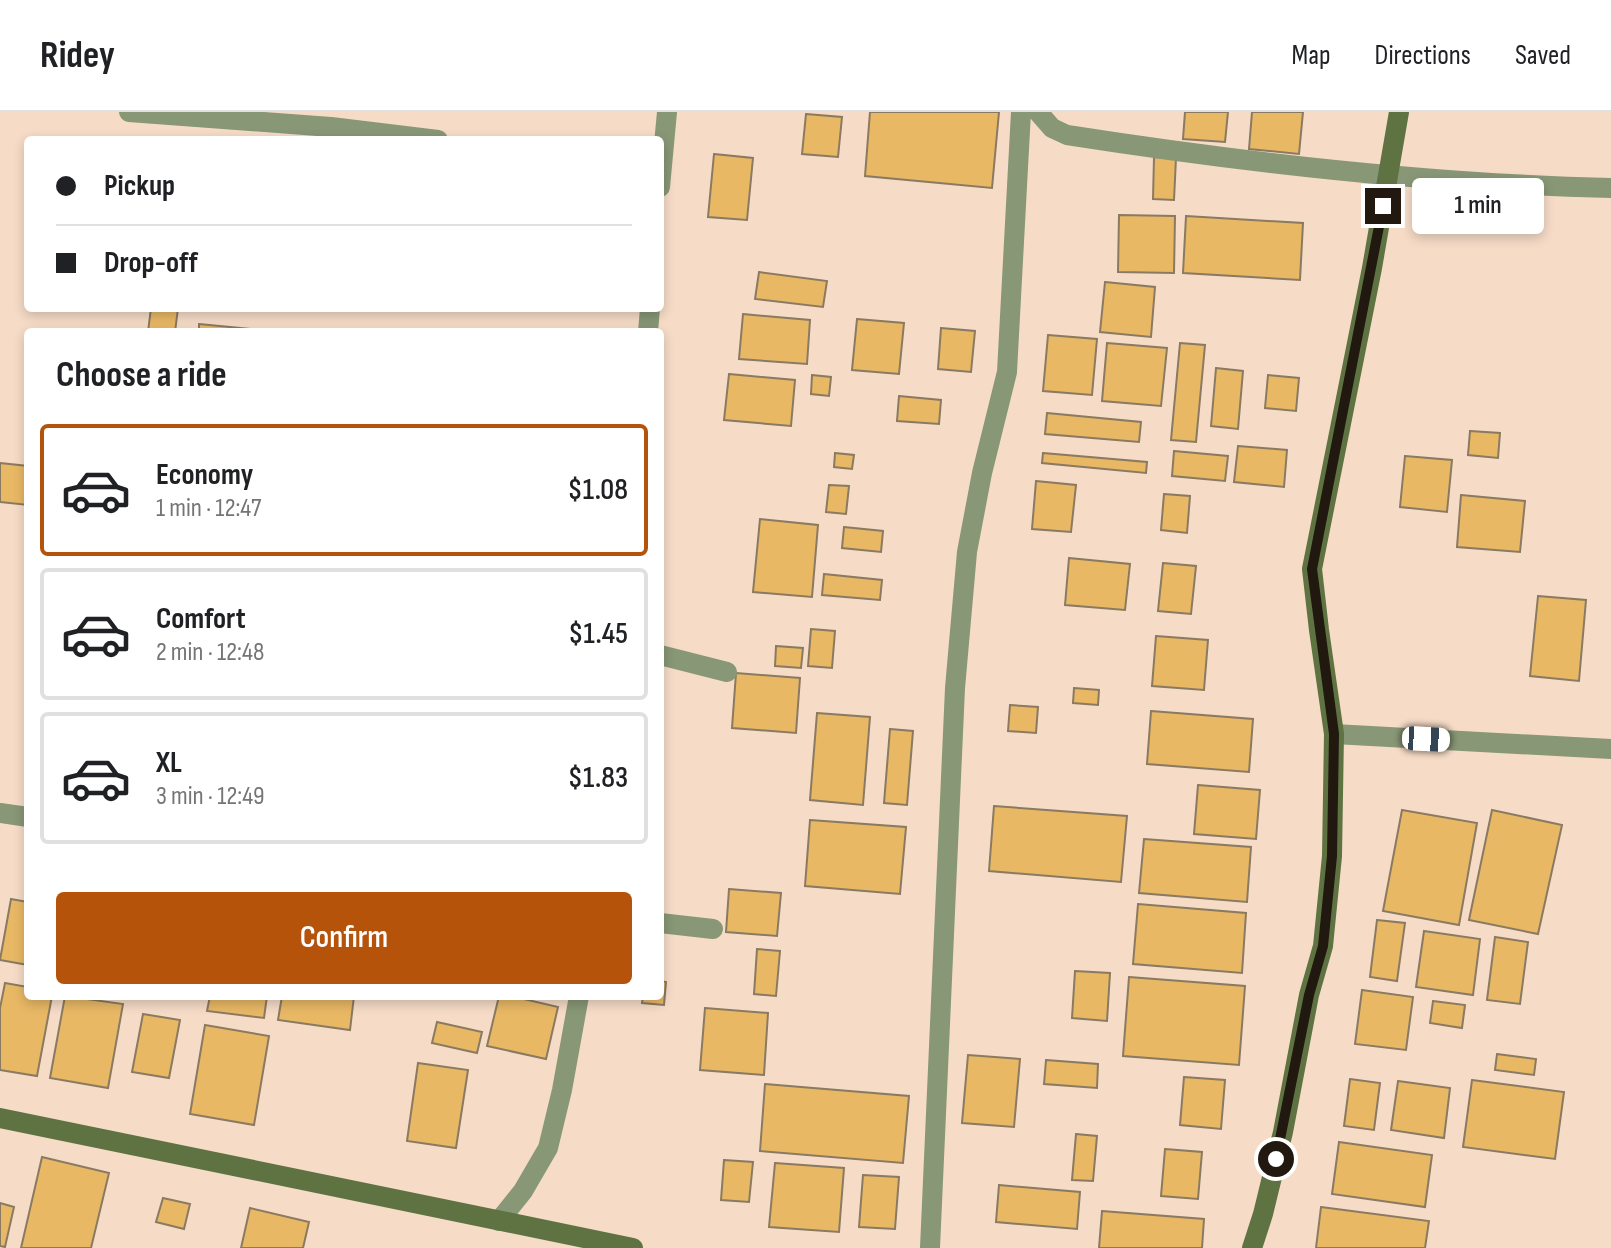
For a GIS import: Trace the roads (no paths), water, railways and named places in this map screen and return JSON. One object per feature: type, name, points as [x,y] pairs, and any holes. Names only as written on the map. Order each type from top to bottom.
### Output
[{"type":"street","points":[[129,112],[331,127],[405,136]]},
{"type":"street","points":[[664,136],[667,112]]},
{"type":"street","points":[[930,1248],[956,673],[967,552],[982,473],[1007,372],[1021,112]]},
{"type":"street","points":[[1038,112],[1052,128],[1067,135],[1203,155],[1388,176],[1611,188]]},
{"type":"street","points":[[1252,1248],[1283,1132],[1309,995],[1323,946],[1332,856],[1334,734],[1312,569],[1399,112]]},
{"type":"street","points":[[664,656],[727,672]]},
{"type":"street","points":[[1334,734],[1611,749]]},
{"type":"street","points":[[0,813],[24,816]]},
{"type":"street","points":[[664,923],[713,929]]},
{"type":"street","points":[[499,1221],[523,1191],[548,1148],[578,1000]]},
{"type":"street","points":[[0,1118],[633,1248]]}]
